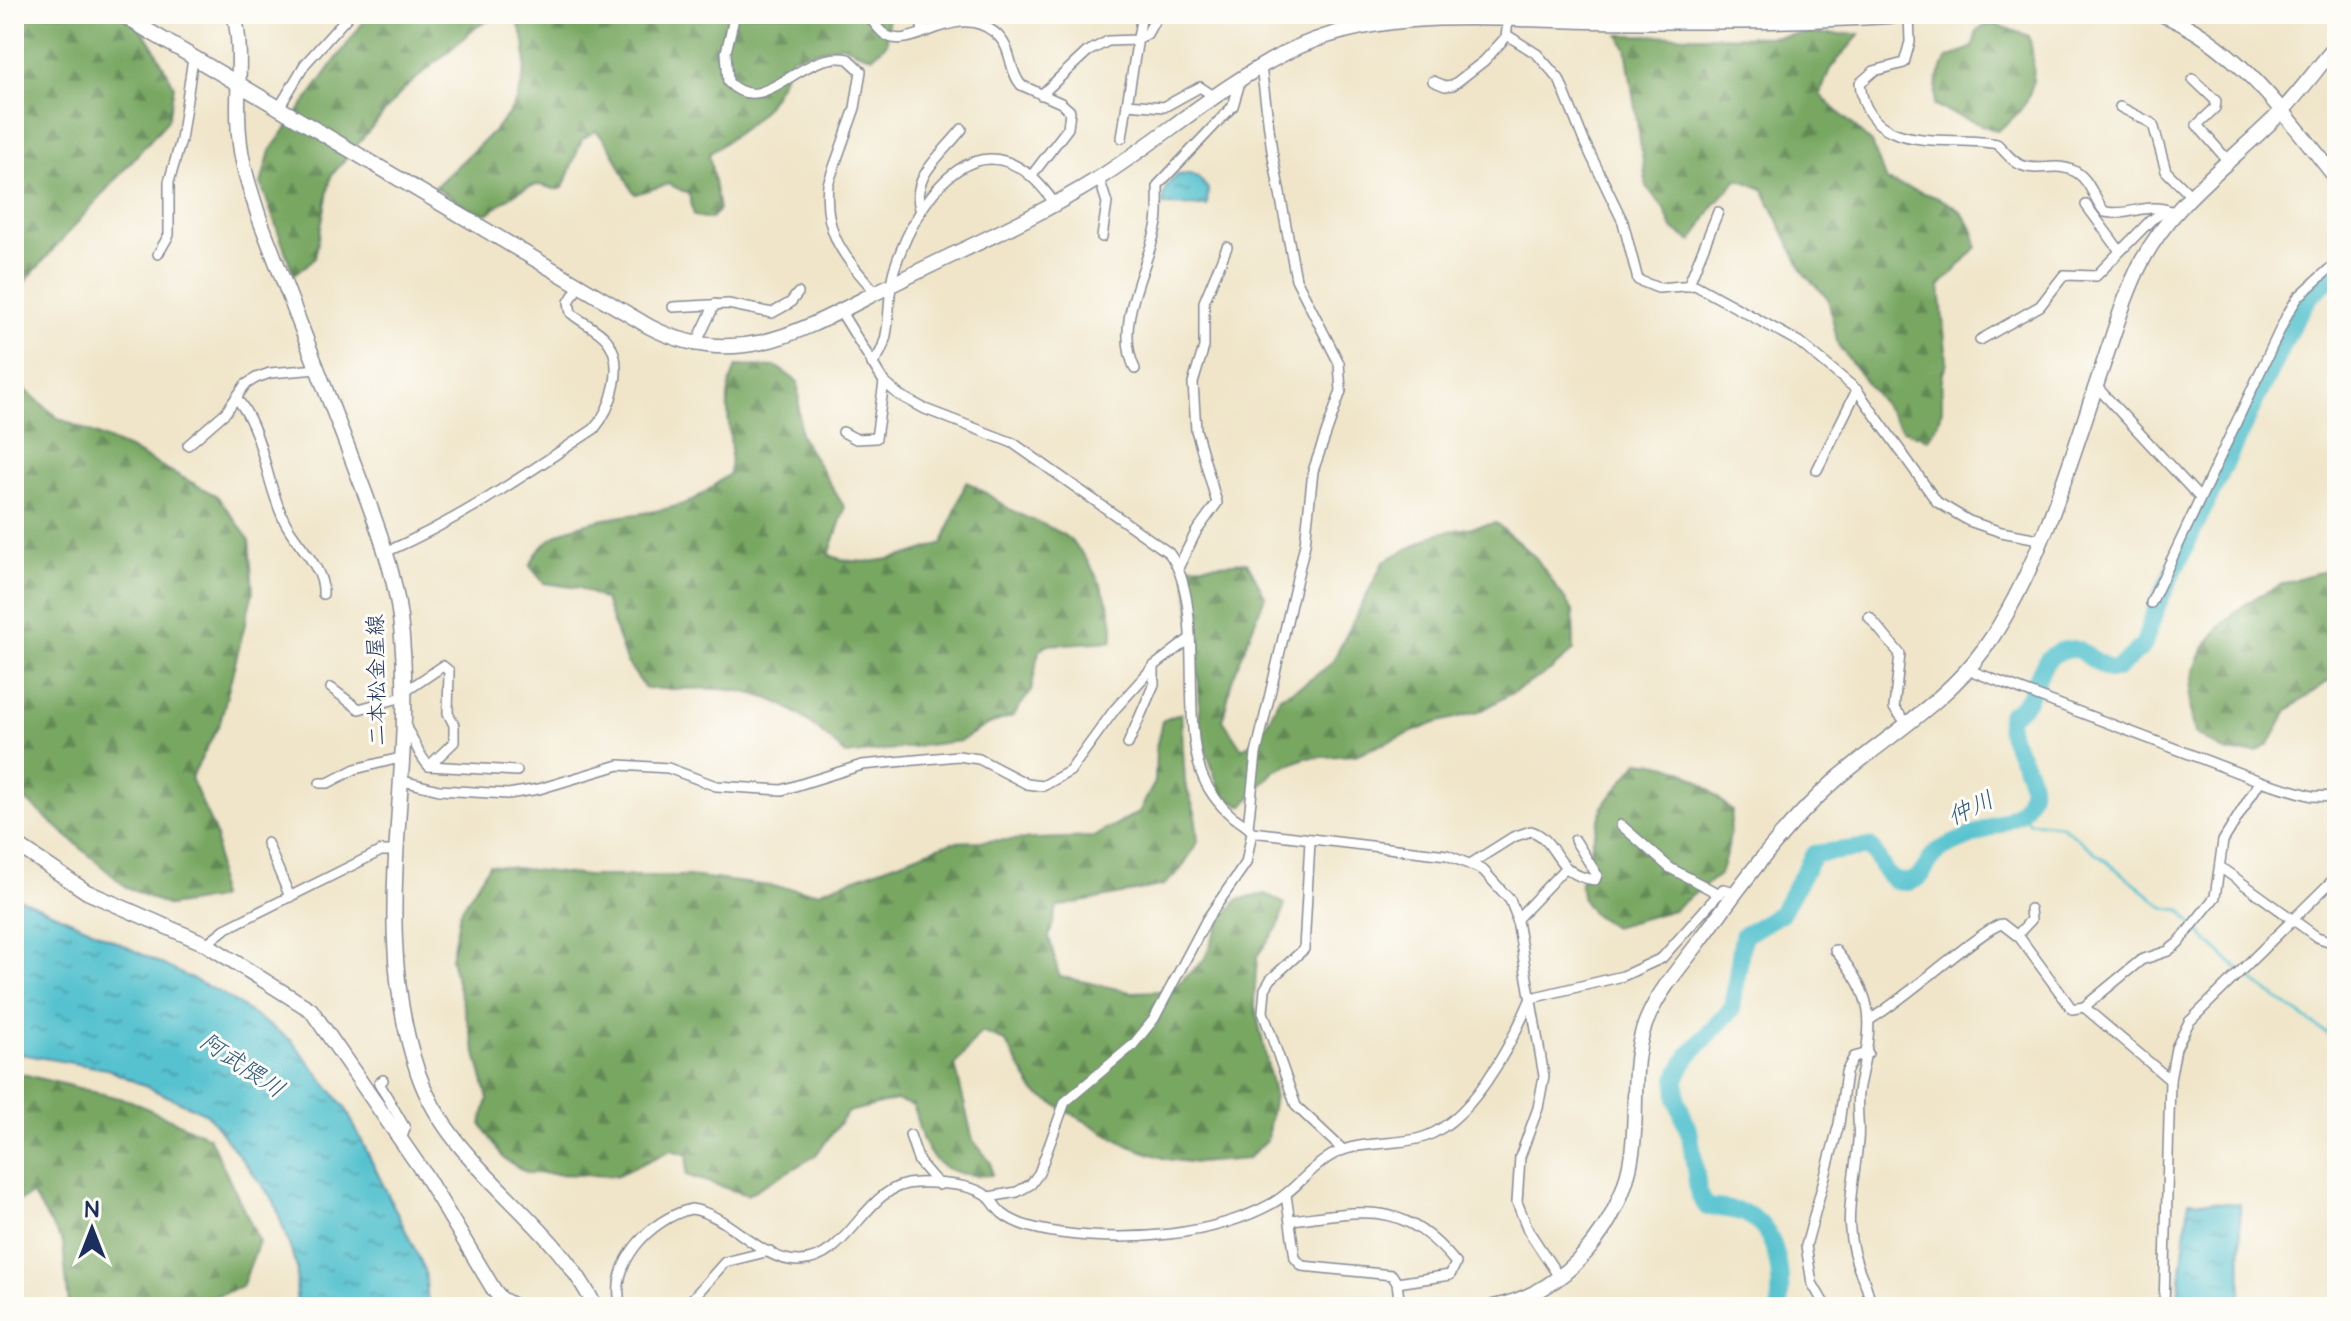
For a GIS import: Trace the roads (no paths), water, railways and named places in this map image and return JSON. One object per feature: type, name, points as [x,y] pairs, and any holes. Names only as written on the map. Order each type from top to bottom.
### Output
[{"type":"street","points":[[120,14],[578,287],[676,341],[695,346],[752,346],[841,312],[1055,204],[1099,178],[1241,79],[1296,48],[1344,30],[1436,17],[1508,23],[1911,14],[1909,55],[1904,63],[1874,71],[1860,83],[1866,109],[1884,128],[1934,143],[1997,144],[2022,166],[2032,169],[2054,166],[2075,171],[2089,185],[2105,212],[2117,213],[2145,206],[2170,211]]},
{"type":"street","name":"二本松金屋線","points":[[234,14],[239,134],[245,172],[260,220],[386,552],[400,619],[403,695],[395,851],[395,977],[408,1041],[425,1093],[450,1134],[568,1263],[595,1307]]},
{"type":"street","points":[[279,108],[305,64],[350,14]]},
{"type":"street","points":[[735,14],[725,67],[728,82],[738,90],[753,94],[764,92],[822,58],[848,59],[861,71],[860,90],[828,184],[827,200],[834,240],[876,293]]},
{"type":"street","points":[[867,14],[889,36],[905,37],[943,19],[970,19],[995,32],[1010,48],[1017,80],[1025,88],[1066,106],[1070,121],[1032,175]]},
{"type":"street","points":[[919,14],[923,31]]},
{"type":"street","points":[[1122,138],[1142,15],[1127,14]]},
{"type":"street","points":[[1041,95],[1087,52],[1108,41],[1137,40],[1147,34],[1158,14]]},
{"type":"street","points":[[2161,14],[2183,23],[2244,69],[2337,179]]},
{"type":"street","points":[[1433,81],[1445,86],[1461,81],[1508,23]]},
{"type":"street","points":[[1508,23],[1559,79],[1584,141],[1623,222],[1638,280],[1658,288],[1699,287],[1799,342],[1857,390],[1937,502],[1969,521],[2001,532],[2039,539]]},
{"type":"street","points":[[1980,340],[2040,306],[2064,275],[2096,276],[2151,220],[2191,196],[2229,162],[2282,111],[2337,45]]},
{"type":"street","points":[[158,254],[169,235],[169,182],[181,140],[193,58]]},
{"type":"street","points":[[989,1197],[1017,1192],[1031,1184],[1039,1173],[1065,1102],[1133,1045],[1154,1019],[1207,919],[1246,863],[1256,754],[1305,544],[1313,471],[1336,410],[1343,377],[1339,363],[1296,279],[1272,151],[1261,67]]},
{"type":"street","points":[[1135,369],[1128,340],[1156,224],[1158,185],[1233,106],[1241,79]]},
{"type":"street","points":[[2193,79],[2216,101],[2215,108],[2197,125],[2229,162]]},
{"type":"street","points":[[1127,104],[1164,107],[1200,87],[1215,97]]},
{"type":"street","points":[[2120,107],[2153,124],[2166,171],[2191,196]]},
{"type":"street","points":[[921,211],[916,196],[922,176],[962,129]]},
{"type":"street","points":[[872,364],[884,347],[891,285],[901,253],[921,211],[957,171],[980,157],[1001,159],[1032,175],[1055,204]]},
{"type":"street","points":[[1099,178],[1107,203],[1102,237]]},
{"type":"street","points":[[2086,205],[2120,251]]},
{"type":"street","points":[[1493,1307],[1511,1305],[1559,1277],[1602,1234],[1625,1185],[1632,1154],[1638,1045],[1649,1013],[1736,892],[1814,801],[1969,670],[2002,618],[2039,539],[2134,277],[2170,211]]},
{"type":"street","points":[[1688,286],[1718,212]]},
{"type":"street","points":[[1178,568],[1196,532],[1217,503],[1196,430],[1193,383],[1204,347],[1204,302],[1227,247]]},
{"type":"street","points":[[2151,603],[2287,315],[2298,297],[2337,262]]},
{"type":"street","points":[[386,552],[433,533],[478,506],[594,429],[601,421],[614,387],[616,360],[608,341],[571,313],[569,302],[578,287]]},
{"type":"street","points":[[673,307],[742,305],[772,313],[790,303],[798,293]]},
{"type":"street","points":[[695,346],[715,304]]},
{"type":"street","points":[[841,312],[884,382],[914,403],[1013,443],[1162,546],[1178,568],[1201,772],[1214,797],[1250,830],[1310,841],[1447,855],[1470,864],[1500,886],[1510,900],[1516,920],[1544,1076],[1538,1108],[1520,1157],[1517,1202],[1528,1230],[1559,1277]]},
{"type":"street","points":[[188,445],[238,400],[245,385],[256,378],[270,373],[318,369]]},
{"type":"street","points":[[843,432],[856,439],[876,438],[884,382]]},
{"type":"street","points":[[2096,386],[2199,497]]},
{"type":"street","points":[[1817,470],[1857,390]]},
{"type":"street","points":[[238,400],[250,416],[276,504],[319,576],[323,594]]},
{"type":"street","points":[[1869,617],[1900,654],[1894,708],[1906,722]]},
{"type":"street","points":[[399,780],[439,790],[508,794],[539,789],[619,765],[668,768],[716,786],[782,790],[862,765],[958,756],[979,759],[1027,784],[1043,786],[1070,771],[1115,709],[1154,666],[1188,640]]},
{"type":"street","points":[[331,688],[359,709],[403,695],[443,666],[449,671],[448,713],[454,725],[454,742],[429,766]]},
{"type":"street","points":[[1128,744],[1154,684],[1154,666]]},
{"type":"street","points":[[1969,670],[2260,781],[2312,796],[2337,797]]},
{"type":"street","points":[[402,724],[412,735],[416,753],[429,766],[517,771]]},
{"type":"street","points":[[320,783],[328,783],[355,769],[400,758]]},
{"type":"street","points":[[1869,1020],[1938,972],[1991,927],[2002,924],[2017,935],[2072,1009],[2084,1007],[2141,960],[2168,951],[2178,943],[2215,897],[2223,841],[2260,781]]},
{"type":"street","points":[[1621,825],[1670,868],[1719,894]]},
{"type":"street","points":[[1470,864],[1513,837],[1531,831],[1539,834],[1565,868],[1590,880],[1597,875],[1575,840]]},
{"type":"street","points":[[1310,841],[1304,949],[1271,979],[1265,989],[1263,1012],[1296,1106],[1343,1150]]},
{"type":"street","points":[[14,843],[87,892],[206,944],[311,1010],[401,1141],[494,1290],[501,1299],[516,1307]]},
{"type":"street","points":[[267,843],[290,897]]},
{"type":"street","points":[[206,944],[225,929],[381,851],[395,851]]},
{"type":"street","points":[[2220,867],[2317,937],[2337,944]]},
{"type":"street","points":[[1516,920],[1565,868]]},
{"type":"street","points":[[2164,1307],[2170,1080],[2176,1048],[2184,1029],[2337,876]]},
{"type":"street","points":[[1531,998],[1623,976],[1662,958],[1719,894],[1726,888],[1736,892]]},
{"type":"street","points":[[2017,935],[2031,920],[2030,909]]},
{"type":"street","points":[[1835,950],[1861,987],[1869,1020],[1868,1053],[1859,1086],[1859,1136],[1847,1218],[1854,1257],[1875,1307]]},
{"type":"street","points":[[621,1307],[617,1288],[625,1261],[641,1240],[678,1213],[691,1209],[705,1213],[770,1251],[792,1260],[810,1259],[833,1247],[873,1203],[892,1189],[913,1183],[974,1190],[989,1197],[1004,1215],[1032,1227],[1082,1235],[1131,1235],[1201,1227],[1256,1211],[1286,1195],[1329,1157],[1343,1150],[1418,1139],[1449,1126],[1480,1089],[1520,1025],[1531,998]]},
{"type":"street","points":[[2084,1007],[2170,1080]]},
{"type":"street","points":[[1826,1307],[1812,1283],[1806,1246],[1839,1124],[1846,1072],[1854,1057],[1868,1053]]},
{"type":"street","points":[[383,1080],[379,1083],[405,1128],[401,1141]]},
{"type":"street","points":[[910,1135],[919,1162],[939,1185]]},
{"type":"street","points":[[1286,1195],[1292,1220],[1295,1258],[1302,1266],[1392,1275],[1397,1283],[1400,1307]]},
{"type":"street","points":[[1292,1220],[1383,1212],[1425,1234],[1456,1263],[1450,1275],[1397,1283]]},
{"type":"street","points":[[685,1307],[725,1262],[770,1251]]},
{"type":"water","points":[[1177,175],[1198,177],[1208,189],[1207,206],[1163,205],[1165,192]]},
{"type":"water","name":"阿武隈川","points":[[14,896],[88,928],[223,994],[292,1041],[346,1109],[425,1270],[428,1307],[296,1307],[297,1268],[274,1201],[207,1114],[107,1069],[14,1053]]},
{"type":"water","points":[[2189,1201],[2240,1204],[2241,1307],[2177,1307]]},
{"type":"waterway","name":"仲川","points":[[1779,1307],[1779,1267],[1764,1230],[1744,1213],[1707,1207],[1699,1195],[1690,1135],[1677,1100],[1676,1078],[1688,1056],[1732,1009],[1743,936],[1781,913],[1814,854],[1870,847],[1891,877],[1902,882],[1910,881],[1921,875],[1942,849],[2022,810],[2030,793],[2031,781],[2010,734],[2010,715],[2029,697],[2051,656],[2077,649],[2108,669],[2117,669],[2143,646],[2158,603],[2292,325],[2310,296],[2337,272]]},
{"type":"waterway","points":[[2020,813],[2029,822],[2061,825],[2165,908],[2181,910],[2234,965],[2337,1040]]}]
